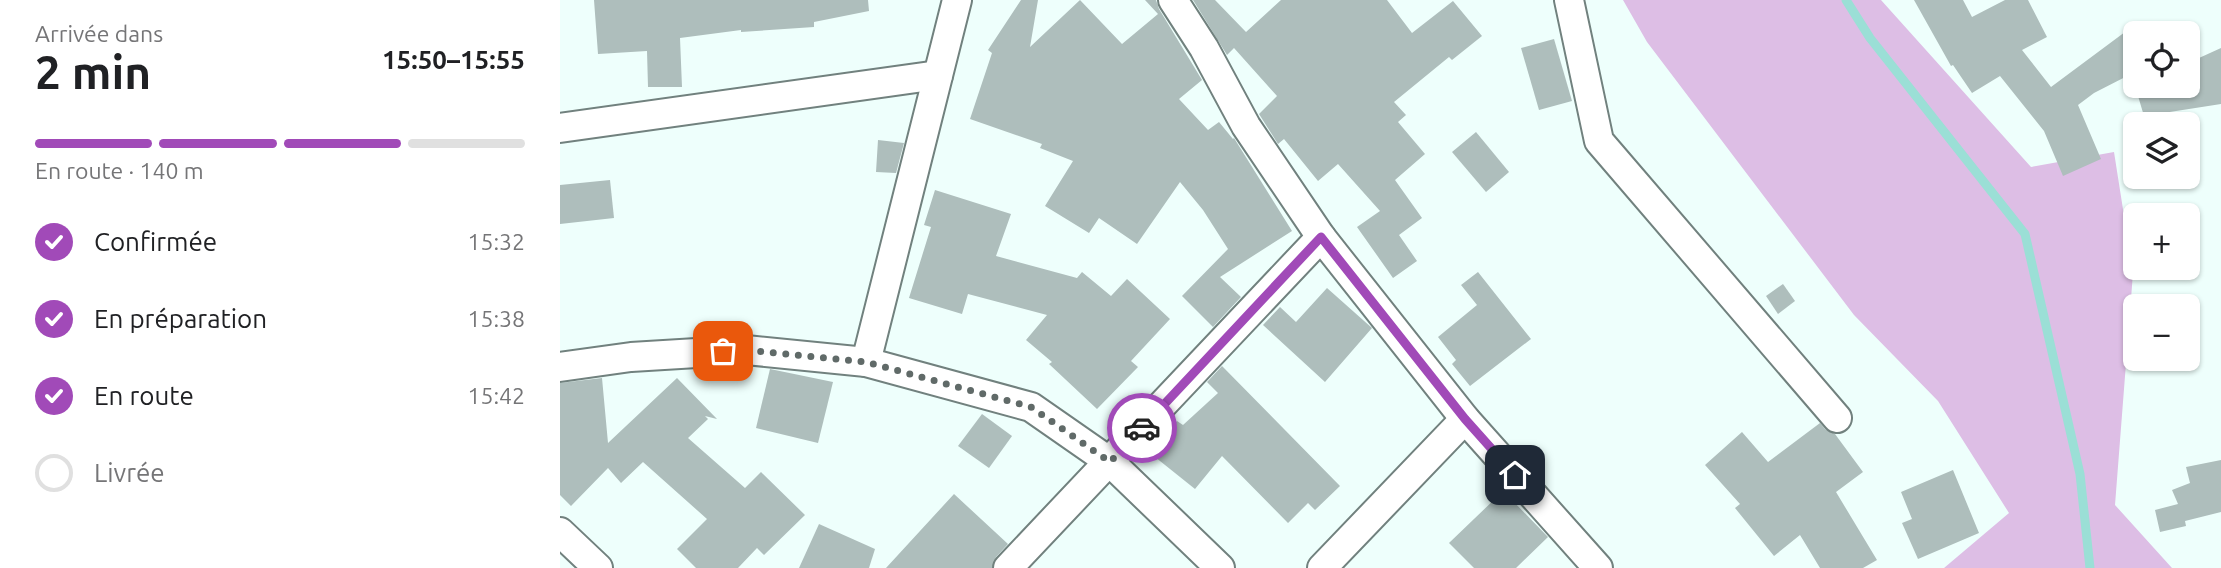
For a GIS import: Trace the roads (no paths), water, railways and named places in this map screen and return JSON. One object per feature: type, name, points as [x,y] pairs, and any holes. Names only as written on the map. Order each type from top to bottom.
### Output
[{"type":"street","points":[[866,362],[957,0]]},
{"type":"street","points":[[1173,0],[1204,48],[1246,125],[1321,237],[1465,419],[1598,568]]},
{"type":"street","points":[[1569,0],[1599,141],[1838,418]]},
{"type":"street","points":[[560,128],[938,75]]},
{"type":"street","points":[[1008,568],[1321,237]]},
{"type":"street","points":[[560,367],[631,357],[746,350],[866,362],[1031,407],[1110,462],[1220,568]]},
{"type":"street","points":[[1322,568],[1465,419]]},
{"type":"street","points":[[563,540],[598,568]]},
{"type":"waterway","points":[[1846,0],[1870,38],[2025,234],[2080,474],[2090,568]]}]
